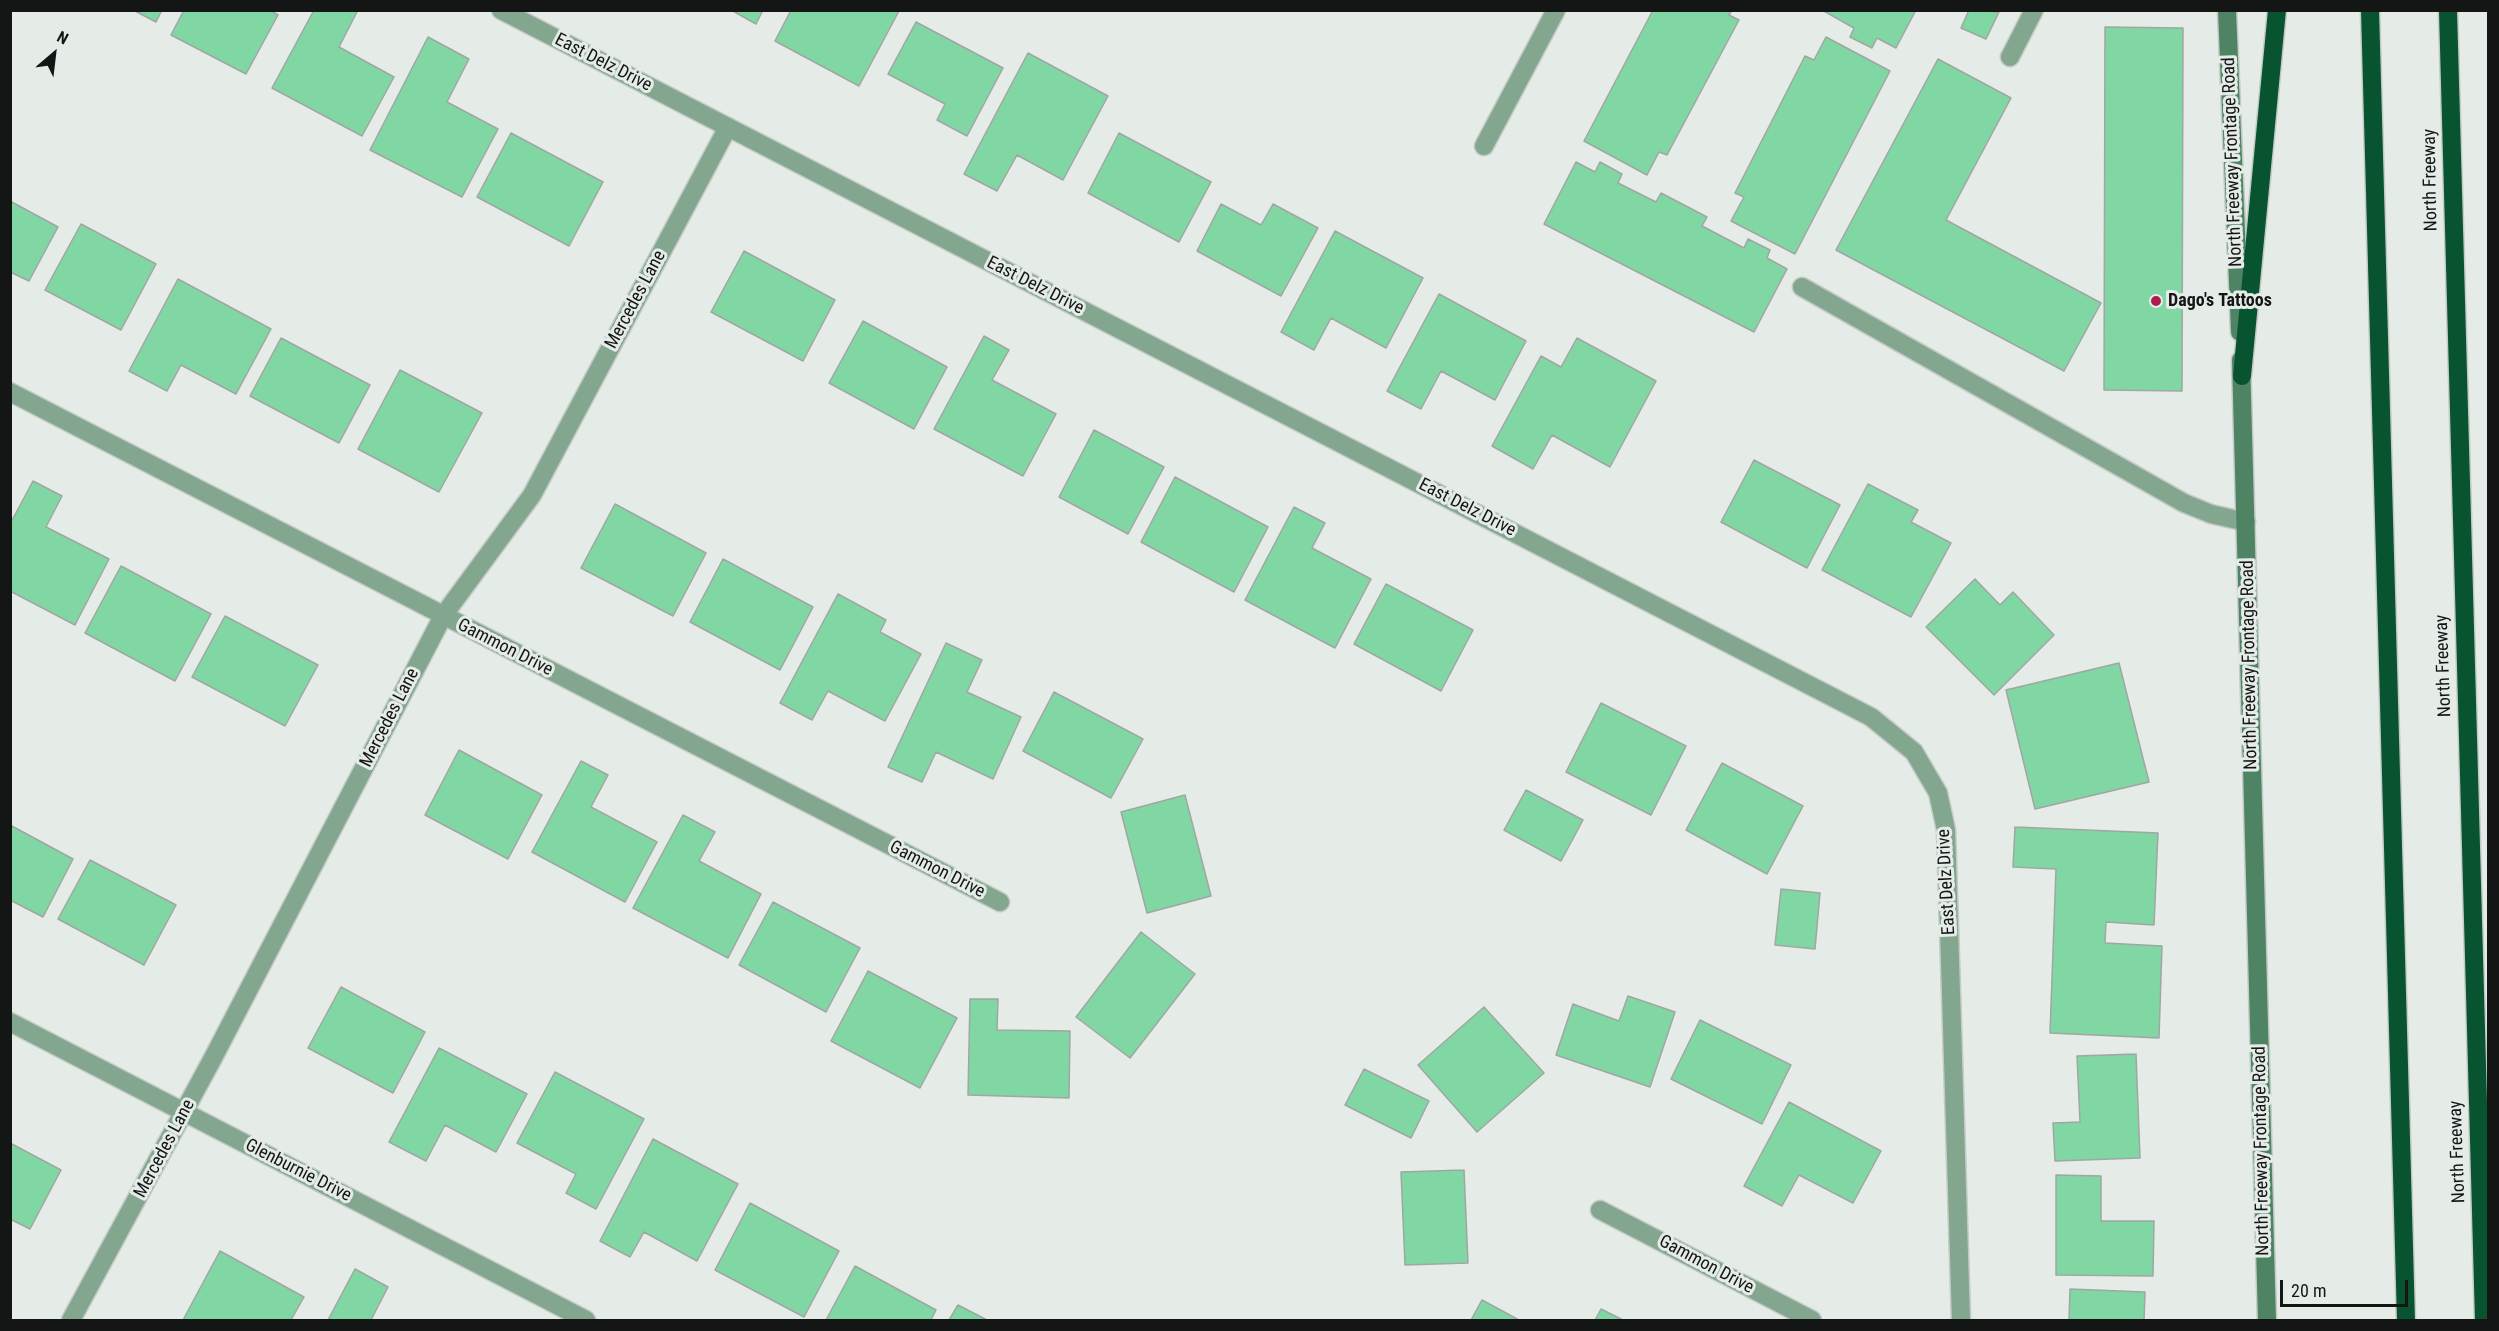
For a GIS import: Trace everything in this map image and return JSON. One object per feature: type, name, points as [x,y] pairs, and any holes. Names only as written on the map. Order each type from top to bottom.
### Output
[{"type":"highway","points":[[2242,376],[2277,10]]},
{"type":"highway","points":[[2370,10],[2406,1320]]},
{"type":"highway","name":"North Freeway","points":[[2448,10],[2484,1320]]},
{"type":"main road","name":"North Freeway Frontage Road","points":[[2227,10],[2242,376],[2267,1320]]},
{"type":"street","name":"East Delz Drive","points":[[501,10],[1871,717],[1914,752],[1938,793],[1946,830],[1961,1320]]},
{"type":"street","points":[[1484,146],[1556,10]]},
{"type":"street","points":[[2010,57],[2034,10]]},
{"type":"street","name":"Mercedes Lane","points":[[71,1320],[184,1112],[443,616],[532,495],[728,127]]},
{"type":"street","points":[[1802,287],[2184,503],[2211,514],[2246,522]]},
{"type":"street","name":"Gammon Drive","points":[[10,392],[1000,902]]},
{"type":"street","name":"Glenburnie Drive","points":[[10,1022],[586,1320]]},
{"type":"street","name":"Gammon Drive","points":[[1600,1210],[1812,1320]]},
{"type":"building","points":[[133,10],[162,10],[156,22]]},
{"type":"building","points":[[184,10],[270,10],[278,15],[246,74],[171,35]]},
{"type":"building","points":[[314,10],[358,10],[339,47],[394,77],[362,136],[272,88]]},
{"type":"building","points":[[731,10],[763,10],[756,24]]},
{"type":"building","points":[[791,10],[899,11],[859,86],[775,41]]},
{"type":"building","points":[[1653,10],[1732,10],[1729,15],[1739,20],[1667,155],[1659,152],[1647,175],[1584,141]]},
{"type":"building","points":[[1822,10],[1916,10],[1896,48],[1877,38],[1872,48],[1850,37],[1854,28]]},
{"type":"building","points":[[1969,10],[1999,12],[1986,39],[1961,28]]},
{"type":"building","points":[[916,22],[1003,68],[967,136],[937,120],[945,104],[888,74]]},
{"type":"building","points":[[2105,27],[2183,28],[2182,391],[2104,390]]},
{"type":"building","points":[[428,37],[469,59],[447,102],[498,129],[462,197],[370,150]]},
{"type":"building","points":[[1826,37],[1890,71],[1795,254],[1731,221],[1744,197],[1735,193],[1805,56],[1814,60]]},
{"type":"building","points":[[1028,53],[1108,96],[1063,180],[1017,155],[997,191],[964,174]]},
{"type":"building","points":[[1938,59],[2011,98],[1946,220],[2101,303],[2064,371],[1836,250]]},
{"type":"building","points":[[511,133],[603,182],[569,246],[477,197]]},
{"type":"building","points":[[1119,133],[1211,182],[1179,242],[1088,193]]},
{"type":"building","points":[[1576,162],[1595,172],[1600,162],[1622,174],[1618,183],[1656,202],[1661,193],[1707,217],[1702,226],[1744,248],[1748,239],[1770,250],[1767,258],[1787,269],[1754,332],[1544,224]]},
{"type":"building","points":[[10,201],[58,227],[29,281],[10,272]]},
{"type":"building","points":[[1221,204],[1261,225],[1273,204],[1318,228],[1281,296],[1197,251]]},
{"type":"building","points":[[81,224],[156,264],[121,330],[45,290]]},
{"type":"building","points":[[1335,231],[1423,278],[1386,348],[1331,318],[1314,350],[1281,332]]},
{"type":"building","points":[[744,251],[835,300],[803,361],[711,312]]},
{"type":"building","points":[[178,279],[271,329],[236,394],[181,365],[167,391],[129,371]]},
{"type":"building","points":[[1439,294],[1526,341],[1495,400],[1441,371],[1421,409],[1387,391]]},
{"type":"building","points":[[863,321],[947,367],[914,429],[829,383]]},
{"type":"building","points":[[984,336],[1009,350],[992,380],[1056,414],[1023,476],[934,429]]},
{"type":"building","points":[[281,338],[370,385],[339,443],[250,396]]},
{"type":"building","points":[[1577,338],[1656,381],[1610,467],[1552,435],[1533,469],[1492,446],[1541,356],[1561,367]]},
{"type":"building","points":[[400,370],[482,413],[439,492],[358,449]]},
{"type":"building","points":[[1094,430],[1164,467],[1128,534],[1059,497]]},
{"type":"building","points":[[1754,460],[1840,505],[1807,568],[1721,522]]},
{"type":"building","points":[[1175,477],[1268,527],[1234,592],[1141,542]]},
{"type":"building","points":[[33,481],[62,496],[46,527],[109,559],[75,625],[10,591],[10,524]]},
{"type":"building","points":[[1868,484],[1918,510],[1911,522],[1951,543],[1911,617],[1822,570]]},
{"type":"building","points":[[615,504],[706,553],[673,616],[581,568]]},
{"type":"building","points":[[1294,507],[1325,523],[1312,548],[1371,579],[1335,648],[1245,600]]},
{"type":"building","points":[[723,559],[813,607],[780,670],[690,622]]},
{"type":"building","points":[[121,566],[211,614],[175,681],[85,633]]},
{"type":"building","points":[[1975,579],[2000,605],[2013,592],[2054,635],[1994,695],[1926,627]]},
{"type":"building","points":[[1386,584],[1473,630],[1441,691],[1354,644]]},
{"type":"building","points":[[838,594],[886,620],[880,632],[921,654],[885,721],[828,691],[812,720],[780,703]]},
{"type":"building","points":[[225,616],[318,665],[285,726],[192,677]]},
{"type":"building","points":[[946,643],[982,660],[967,692],[1021,717],[993,779],[936,752],[922,782],[888,767]]},
{"type":"building","points":[[2119,663],[2149,782],[2035,809],[2006,690]]},
{"type":"building","points":[[1054,692],[1143,739],[1111,798],[1023,751]]},
{"type":"building","points":[[1601,703],[1686,746],[1651,815],[1566,772]]},
{"type":"building","points":[[459,750],[542,795],[508,859],[425,815]]},
{"type":"building","points":[[581,761],[608,775],[591,807],[657,842],[625,902],[532,852]]},
{"type":"building","points":[[1722,763],[1803,806],[1767,874],[1686,830]]},
{"type":"building","points":[[1526,790],[1583,820],[1561,861],[1504,830]]},
{"type":"building","points":[[1185,795],[1211,896],[1147,913],[1121,812]]},
{"type":"building","points":[[683,815],[715,832],[699,861],[761,894],[728,958],[633,908]]},
{"type":"building","points":[[10,825],[73,859],[43,917],[10,900]]},
{"type":"building","points":[[2015,827],[2158,833],[2154,925],[2106,922],[2105,943],[2162,946],[2159,1038],[2050,1033],[2056,869],[2013,867]]},
{"type":"building","points":[[90,860],[176,905],[144,965],[58,919]]},
{"type":"building","points":[[1781,889],[1820,893],[1815,949],[1775,945]]},
{"type":"building","points":[[773,902],[860,948],[826,1012],[739,965]]},
{"type":"building","points":[[1141,932],[1195,974],[1130,1058],[1076,1017]]},
{"type":"building","points":[[868,971],[957,1018],[920,1088],[831,1041]]},
{"type":"building","points":[[341,987],[425,1032],[393,1093],[308,1048]]},
{"type":"building","points":[[1628,996],[1675,1012],[1650,1087],[1556,1055],[1573,1004],[1619,1021]]},
{"type":"building","points":[[970,999],[998,999],[997,1030],[1070,1031],[1069,1098],[968,1095]]},
{"type":"building","points":[[1484,1007],[1544,1073],[1477,1132],[1418,1065]]},
{"type":"building","points":[[1700,1020],[1791,1065],[1762,1124],[1671,1079]]},
{"type":"building","points":[[439,1048],[527,1094],[496,1152],[445,1125],[426,1161],[389,1142]]},
{"type":"building","points":[[2136,1054],[2140,1158],[2055,1161],[2053,1123],[2080,1122],[2077,1056]]},
{"type":"building","points":[[1364,1069],[1429,1101],[1411,1138],[1345,1105]]},
{"type":"building","points":[[555,1072],[644,1119],[596,1209],[566,1193],[576,1174],[517,1143]]},
{"type":"building","points":[[1789,1102],[1881,1151],[1853,1203],[1799,1175],[1782,1206],[1744,1186]]},
{"type":"building","points":[[653,1139],[738,1184],[697,1261],[644,1232],[630,1257],[600,1241]]},
{"type":"building","points":[[10,1143],[61,1170],[30,1229],[10,1219]]},
{"type":"building","points":[[1464,1170],[1468,1263],[1405,1265],[1401,1172]]},
{"type":"building","points":[[2056,1175],[2101,1176],[2101,1221],[2154,1221],[2153,1276],[2056,1275]]},
{"type":"building","points":[[750,1203],[839,1251],[804,1317],[715,1270]]},
{"type":"building","points":[[220,1251],[304,1297],[291,1320],[183,1320]]},
{"type":"building","points":[[855,1266],[936,1310],[931,1320],[826,1320]]},
{"type":"building","points":[[355,1269],[388,1287],[371,1320],[328,1320]]},
{"type":"building","points":[[2070,1289],[2145,1292],[2144,1320],[2069,1320]]},
{"type":"building","points":[[1482,1300],[1519,1320],[1471,1320]]},
{"type":"building","points":[[958,1305],[987,1320],[949,1320]]},
{"type":"building","points":[[1601,1309],[1623,1320],[1595,1320]]},
{"type":"place","name":"Dago's Tattoos","points":[[2156,301]]}]
